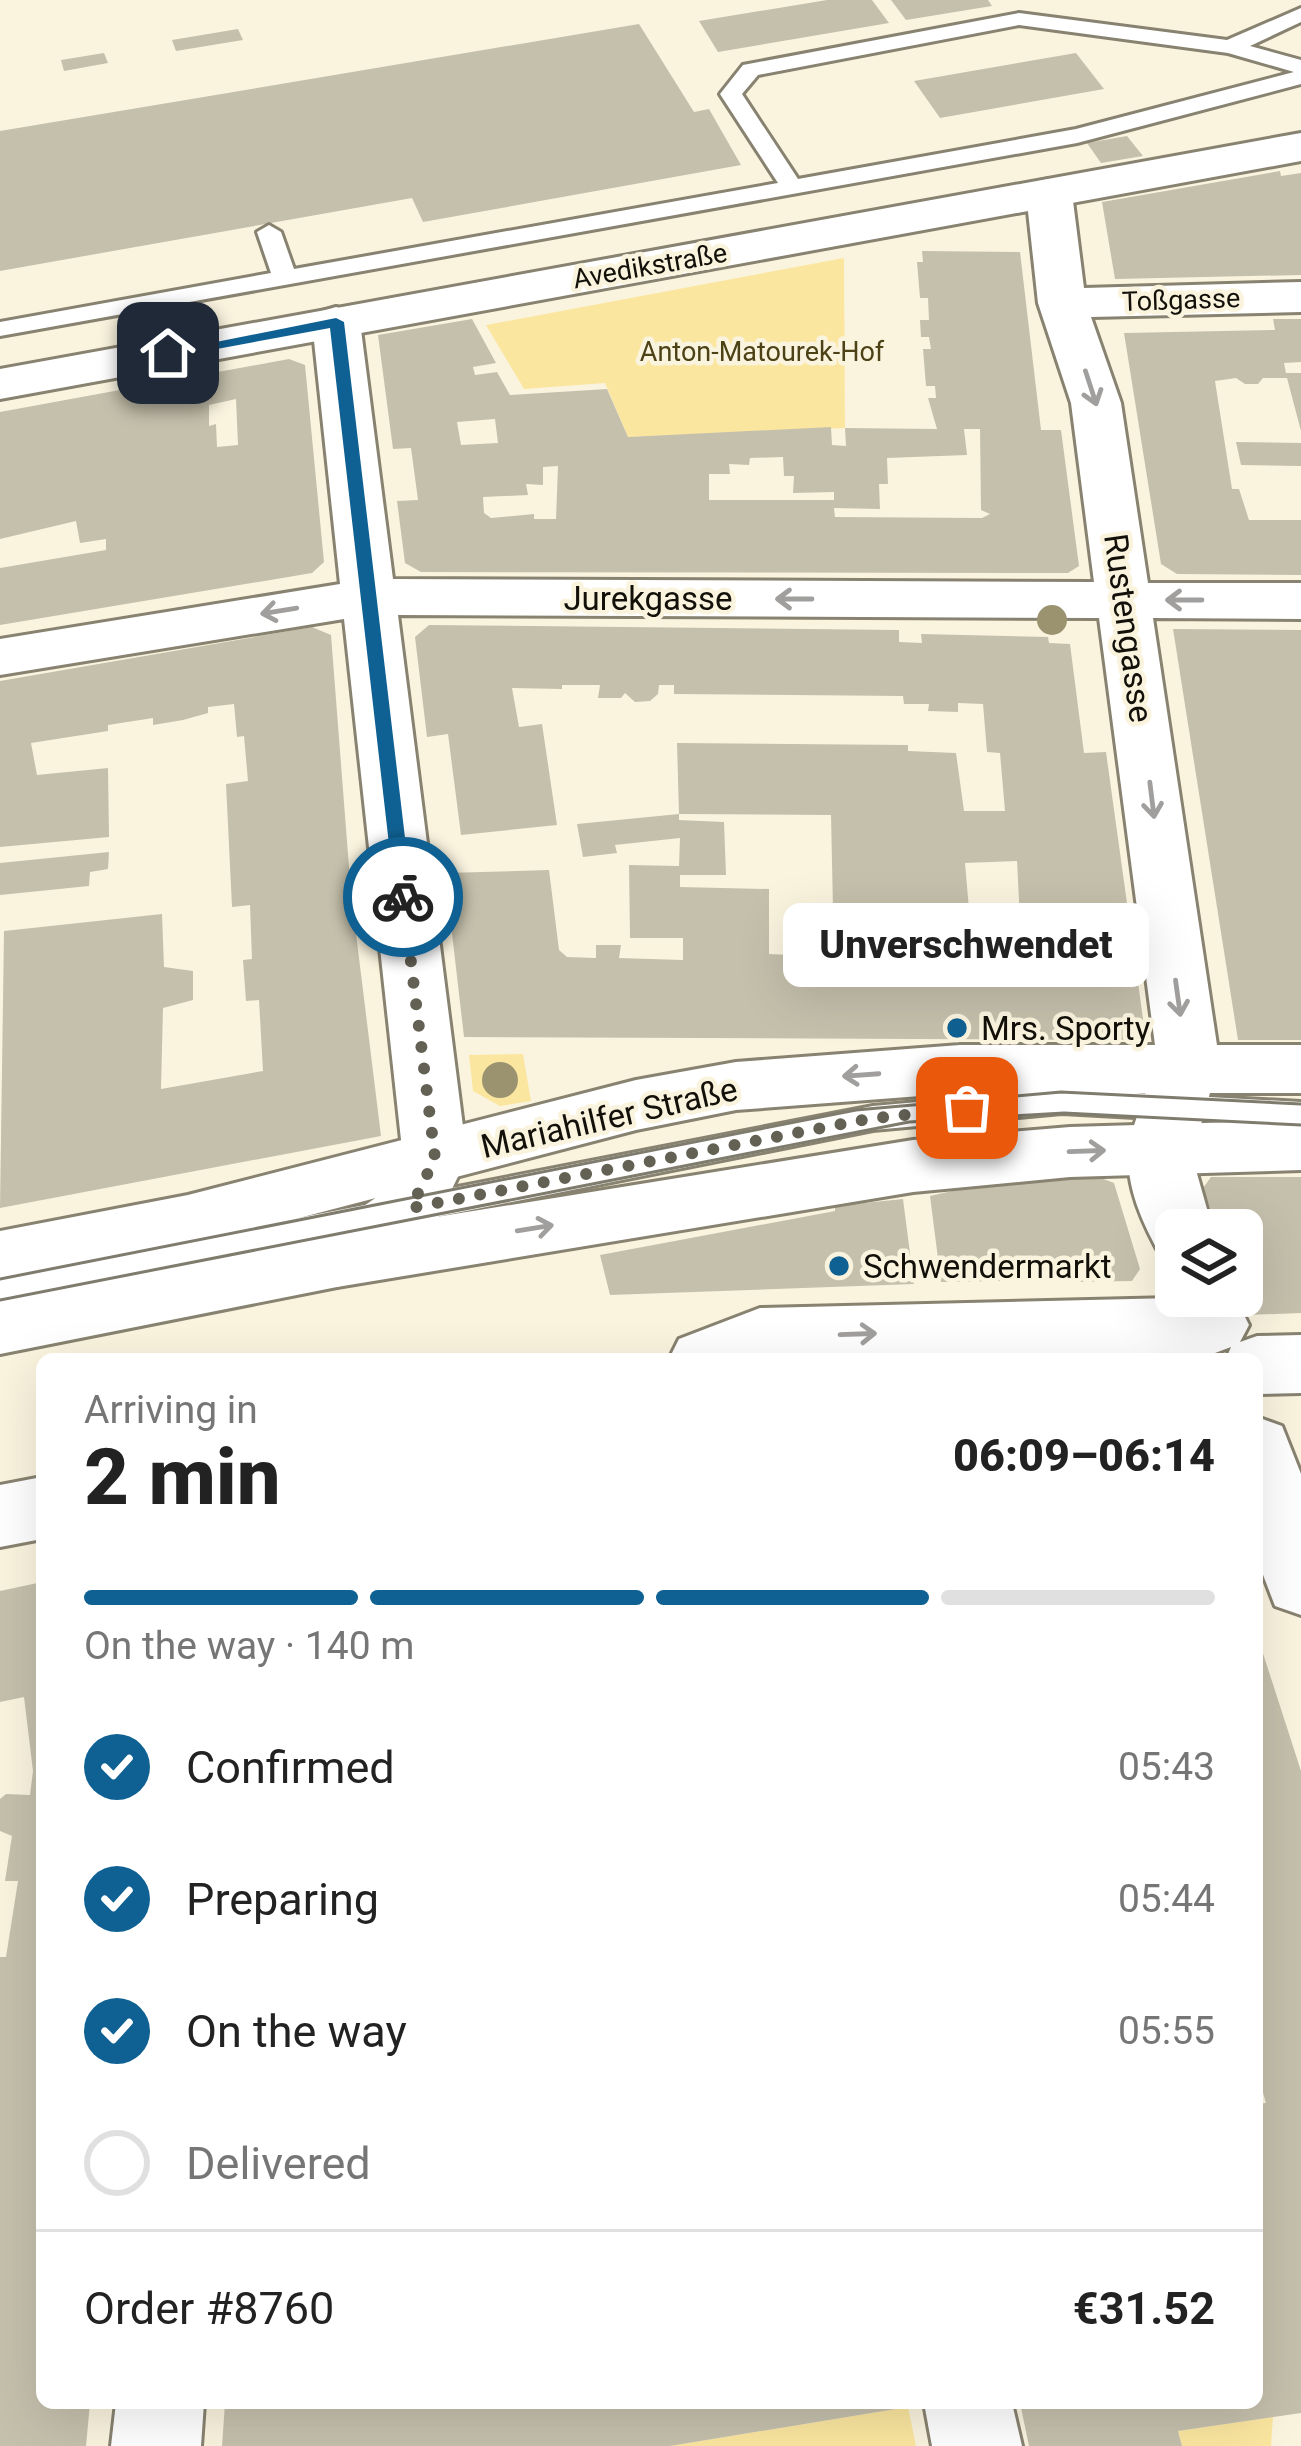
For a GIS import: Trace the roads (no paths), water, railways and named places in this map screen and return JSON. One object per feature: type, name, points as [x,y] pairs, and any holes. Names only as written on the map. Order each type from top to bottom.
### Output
[{"type":"street","name":"Avedikstraße","points":[[0,384],[1301,147]]},
{"type":"street","name":"Rustengasse","points":[[1049,193],[1062,303],[1096,404],[1126,600],[1174,1108],[1161,1169],[1173,1209]]},
{"type":"street","name":"Toßgasse","points":[[1062,303],[1301,297]]},
{"type":"street","points":[[336,322],[423,1183],[337,1259]]},
{"type":"street","name":"Jurekgasse","points":[[0,656],[367,597],[1301,601]]},
{"type":"street","name":"Mariahilfer Straße","points":[[0,1258],[188,1220],[423,1183],[636,1105],[736,1086],[960,1069],[1174,1108],[1301,1145]]},
{"type":"street","name":"Mariahilfer Straße","points":[[0,1326],[337,1259],[914,1166],[1031,1154],[1301,1069]]},
{"type":"street","points":[[742,1352],[1226,1336],[1301,1364]]},
{"type":"street","points":[[1263,1466],[1301,1583]]},
{"type":"street","points":[[0,1516],[36,1509]]},
{"type":"street","points":[[156,2446],[159,2409]]},
{"type":"street","points":[[969,2409],[976,2446]]},
{"type":"lane","points":[[1230,47],[1301,14]]},
{"type":"lane","points":[[792,187],[731,94],[751,70],[1019,19],[1230,47],[1301,67]]},
{"type":"lane","points":[[0,329],[1077,136],[1301,77]]},
{"type":"lane","points":[[269,232],[285,279]]},
{"type":"lane","points":[[1174,1108],[1301,1114]]},
{"type":"lane","points":[[0,1290],[423,1183]]},
{"type":"tram line","points":[[0,1279],[856,1110],[1061,1092],[1301,1104]]},
{"type":"tram line","points":[[0,1300],[909,1122],[1064,1113],[1301,1125]]},
{"type":"place","name":"Mrs. Sporty","points":[[957,1028]]},
{"type":"place","name":"Unverschwendet","points":[[967,1108]]},
{"type":"place","name":"Schwendermarkt","points":[[839,1266]]},
{"type":"park label","name":"Anton-Matourek-Hof","points":[[762,352]]}]
